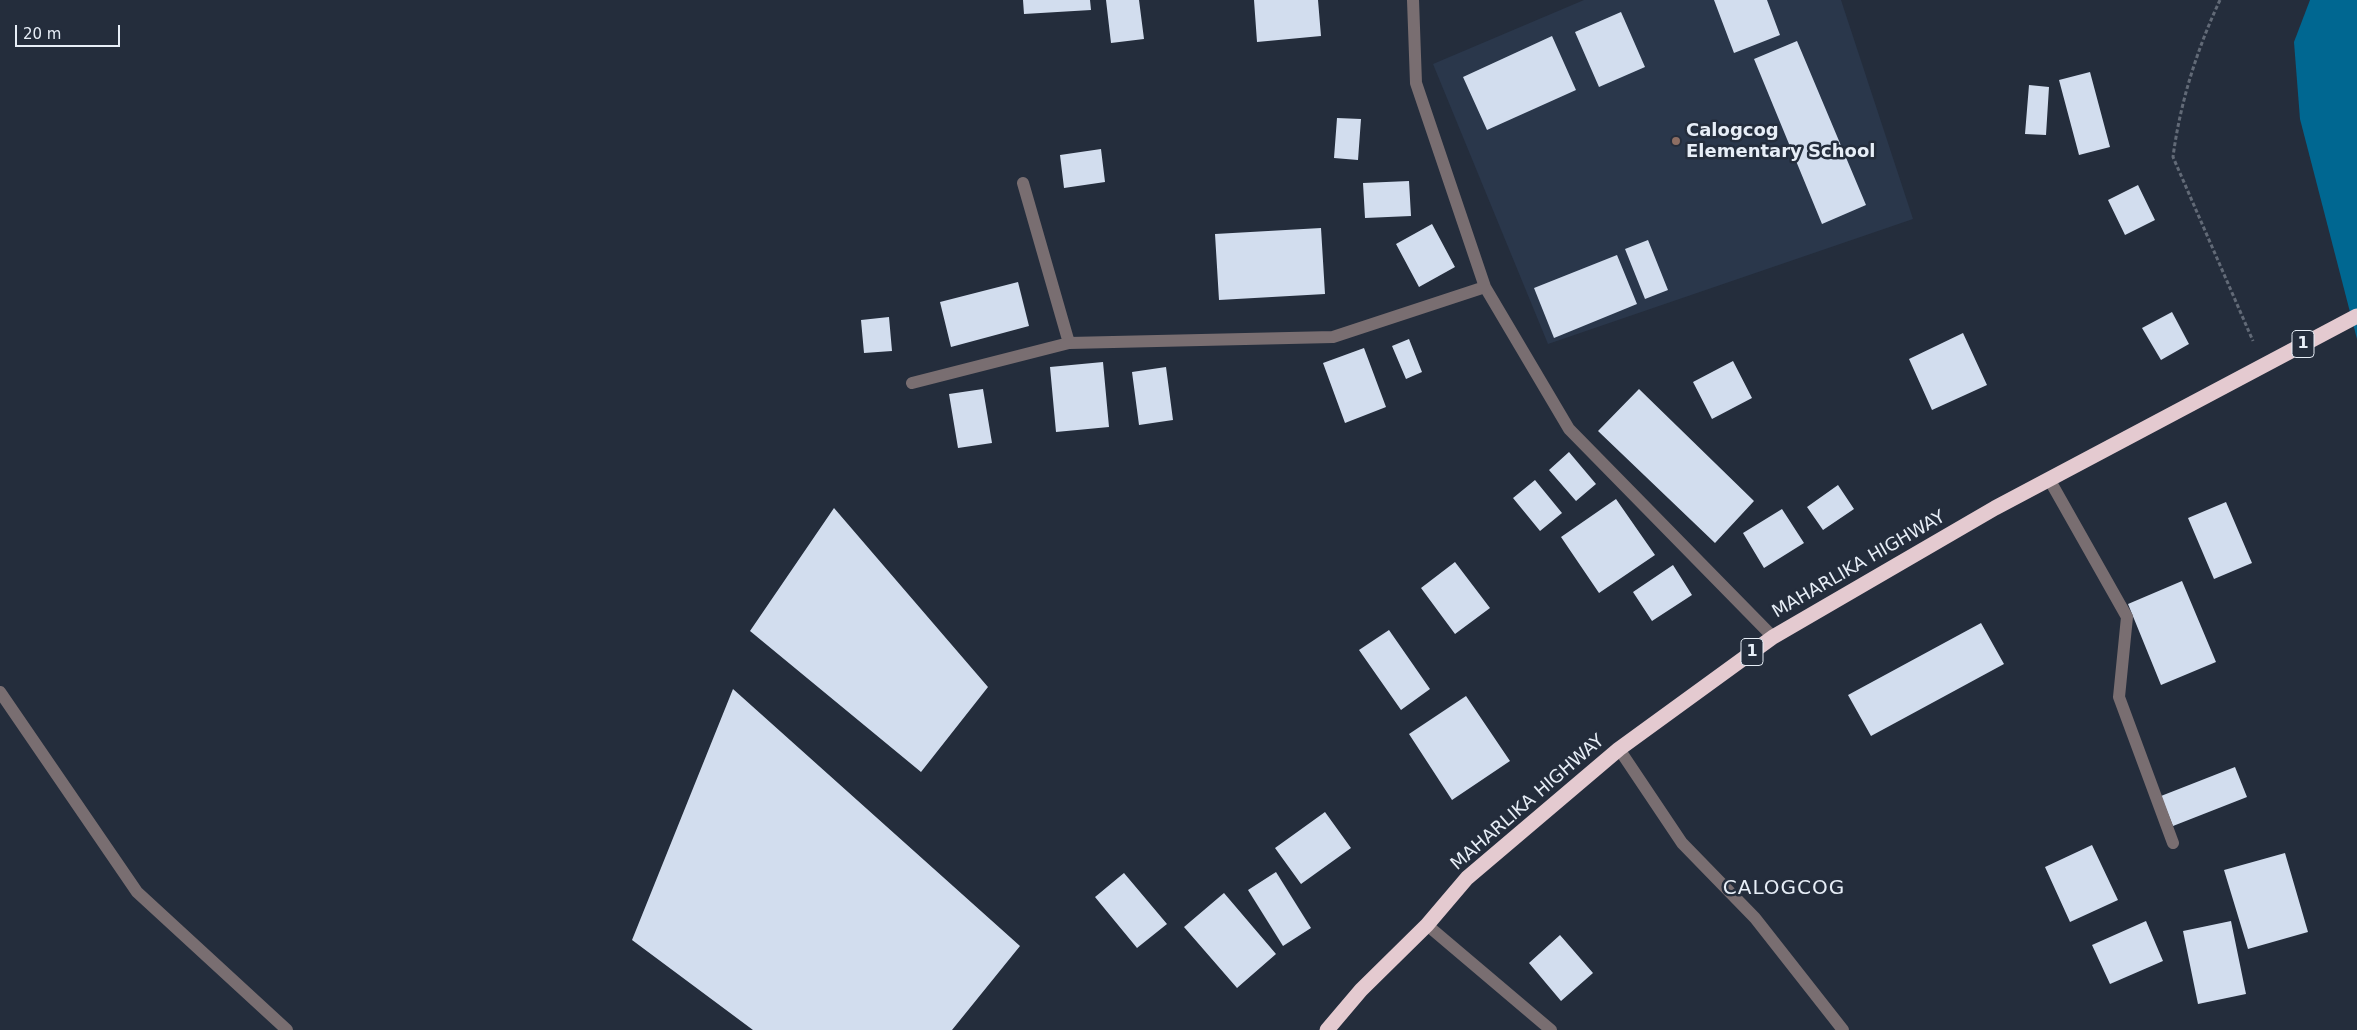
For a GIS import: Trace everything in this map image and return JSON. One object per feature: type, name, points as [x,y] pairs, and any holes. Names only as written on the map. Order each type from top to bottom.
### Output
[{"type":"highway","name":"MAHARLIKA HIGHWAY","points":[[1327,1030],[1361,990],[1427,926],[1467,878],[1619,749],[1773,637],[2049,479],[2357,316]]},
{"type":"street","points":[[1414,0],[1416,83],[1485,287],[1569,430],[1773,637]]},
{"type":"street","points":[[1023,183],[1069,343]]},
{"type":"street","points":[[912,383],[1069,343],[1333,337],[1485,287]]},
{"type":"street","points":[[2049,479],[2127,617],[2119,697],[2172,843]]},
{"type":"street","points":[[0,692],[137,892],[287,1030]]},
{"type":"street","points":[[1619,749],[1682,843],[1755,918],[1843,1030]]},
{"type":"street","points":[[1427,926],[1551,1030]]},
{"type":"path","points":[[2220,0],[2205,31],[2177,125],[2173,157],[2246,327],[2265,364]]},
{"type":"shaded area","name":"Calogcog Elementary School","points":[[1584,0],[1841,0],[1913,219],[1548,344],[1433,64]]},
{"type":"water","points":[[2310,0],[2357,0],[2357,339],[2300,119],[2294,42]]},
{"type":"building","points":[[1023,0],[1090,0],[1091,10],[1024,14]]},
{"type":"building","points":[[1106,0],[1139,0],[1144,39],[1111,43]]},
{"type":"building","points":[[1254,0],[1318,0],[1321,36],[1257,42]]},
{"type":"building","points":[[1714,0],[1767,0],[1780,35],[1734,53]]},
{"type":"building","points":[[1621,12],[1645,67],[1599,87],[1575,32]]},
{"type":"building","points":[[1552,36],[1576,90],[1487,130],[1463,77]]},
{"type":"building","points":[[1797,41],[1866,205],[1822,224],[1754,59]]},
{"type":"building","points":[[2090,72],[2110,147],[2079,155],[2059,80]]},
{"type":"building","points":[[2029,85],[2049,87],[2046,135],[2025,134]]},
{"type":"building","points":[[1337,118],[1361,119],[1358,160],[1334,158]]},
{"type":"building","points":[[1101,149],[1105,182],[1064,188],[1060,155]]},
{"type":"building","points":[[1409,181],[1411,216],[1365,218],[1363,183]]},
{"type":"building","points":[[2138,185],[2155,220],[2125,235],[2108,200]]},
{"type":"building","points":[[1432,224],[1455,267],[1419,287],[1396,244]]},
{"type":"building","points":[[1321,228],[1325,294],[1219,300],[1215,234]]},
{"type":"building","points":[[1648,240],[1668,290],[1645,299],[1625,249]]},
{"type":"building","points":[[1617,255],[1637,304],[1554,338],[1534,288]]},
{"type":"building","points":[[1018,282],[1029,326],[951,347],[940,302]]},
{"type":"building","points":[[2172,312],[2189,344],[2161,360],[2142,328]]},
{"type":"building","points":[[889,317],[892,351],[864,353],[861,320]]},
{"type":"building","points":[[1963,333],[1987,385],[1932,410],[1909,359]]},
{"type":"building","points":[[1409,339],[1422,372],[1406,379],[1392,346]]},
{"type":"building","points":[[1364,348],[1386,407],[1345,423],[1323,363]]},
{"type":"building","points":[[1733,361],[1752,398],[1712,419],[1693,382]]},
{"type":"building","points":[[1103,362],[1109,427],[1056,432],[1050,367]]},
{"type":"building","points":[[1166,367],[1173,420],[1139,425],[1132,372]]},
{"type":"building","points":[[983,389],[992,443],[958,448],[949,394]]},
{"type":"building","points":[[1639,389],[1754,501],[1715,543],[1598,431]]},
{"type":"building","points":[[1569,452],[1596,484],[1576,501],[1549,470]]},
{"type":"building","points":[[1535,480],[1562,513],[1540,531],[1513,498]]},
{"type":"building","points":[[1838,485],[1854,509],[1823,530],[1807,507]]},
{"type":"building","points":[[1616,499],[1655,555],[1599,593],[1561,537]]},
{"type":"building","points":[[2226,502],[2252,563],[2214,579],[2188,518]]},
{"type":"building","points":[[834,508],[988,687],[921,772],[750,631]]},
{"type":"building","points":[[1782,509],[1804,543],[1764,568],[1743,533]]},
{"type":"building","points":[[1455,562],[1490,608],[1455,634],[1421,588]]},
{"type":"building","points":[[1673,565],[1692,595],[1652,621],[1633,592]]},
{"type":"building","points":[[2182,581],[2216,662],[2161,685],[2128,604]]},
{"type":"building","points":[[1981,623],[2004,664],[1871,736],[1848,695]]},
{"type":"building","points":[[1389,630],[1430,689],[1401,710],[1359,650]]},
{"type":"building","points":[[733,689],[1020,946],[952,1030],[753,1030],[632,940]]},
{"type":"building","points":[[1466,696],[1510,761],[1452,800],[1409,734]]},
{"type":"building","points":[[2235,767],[2247,797],[2173,826],[2161,796]]},
{"type":"building","points":[[1325,812],[1351,848],[1301,884],[1275,848]]},
{"type":"building","points":[[2092,845],[2118,900],[2070,922],[2045,867]]},
{"type":"building","points":[[2285,853],[2308,932],[2248,949],[2224,870]]},
{"type":"building","points":[[1276,872],[1311,928],[1283,946],[1248,890]]},
{"type":"building","points":[[1124,873],[1167,924],[1137,948],[1095,897]]},
{"type":"building","points":[[1224,893],[1276,954],[1237,988],[1184,927]]},
{"type":"building","points":[[2146,921],[2163,961],[2110,984],[2092,945]]},
{"type":"building","points":[[2231,921],[2246,994],[2198,1004],[2183,931]]},
{"type":"building","points":[[1560,935],[1593,973],[1561,1001],[1529,963]]},
{"type":"place","name":"Calogcog Elementary School","points":[[1676,141]]},
{"type":"district","name":"CALOGCOG","points":[[1784,889]]}]
